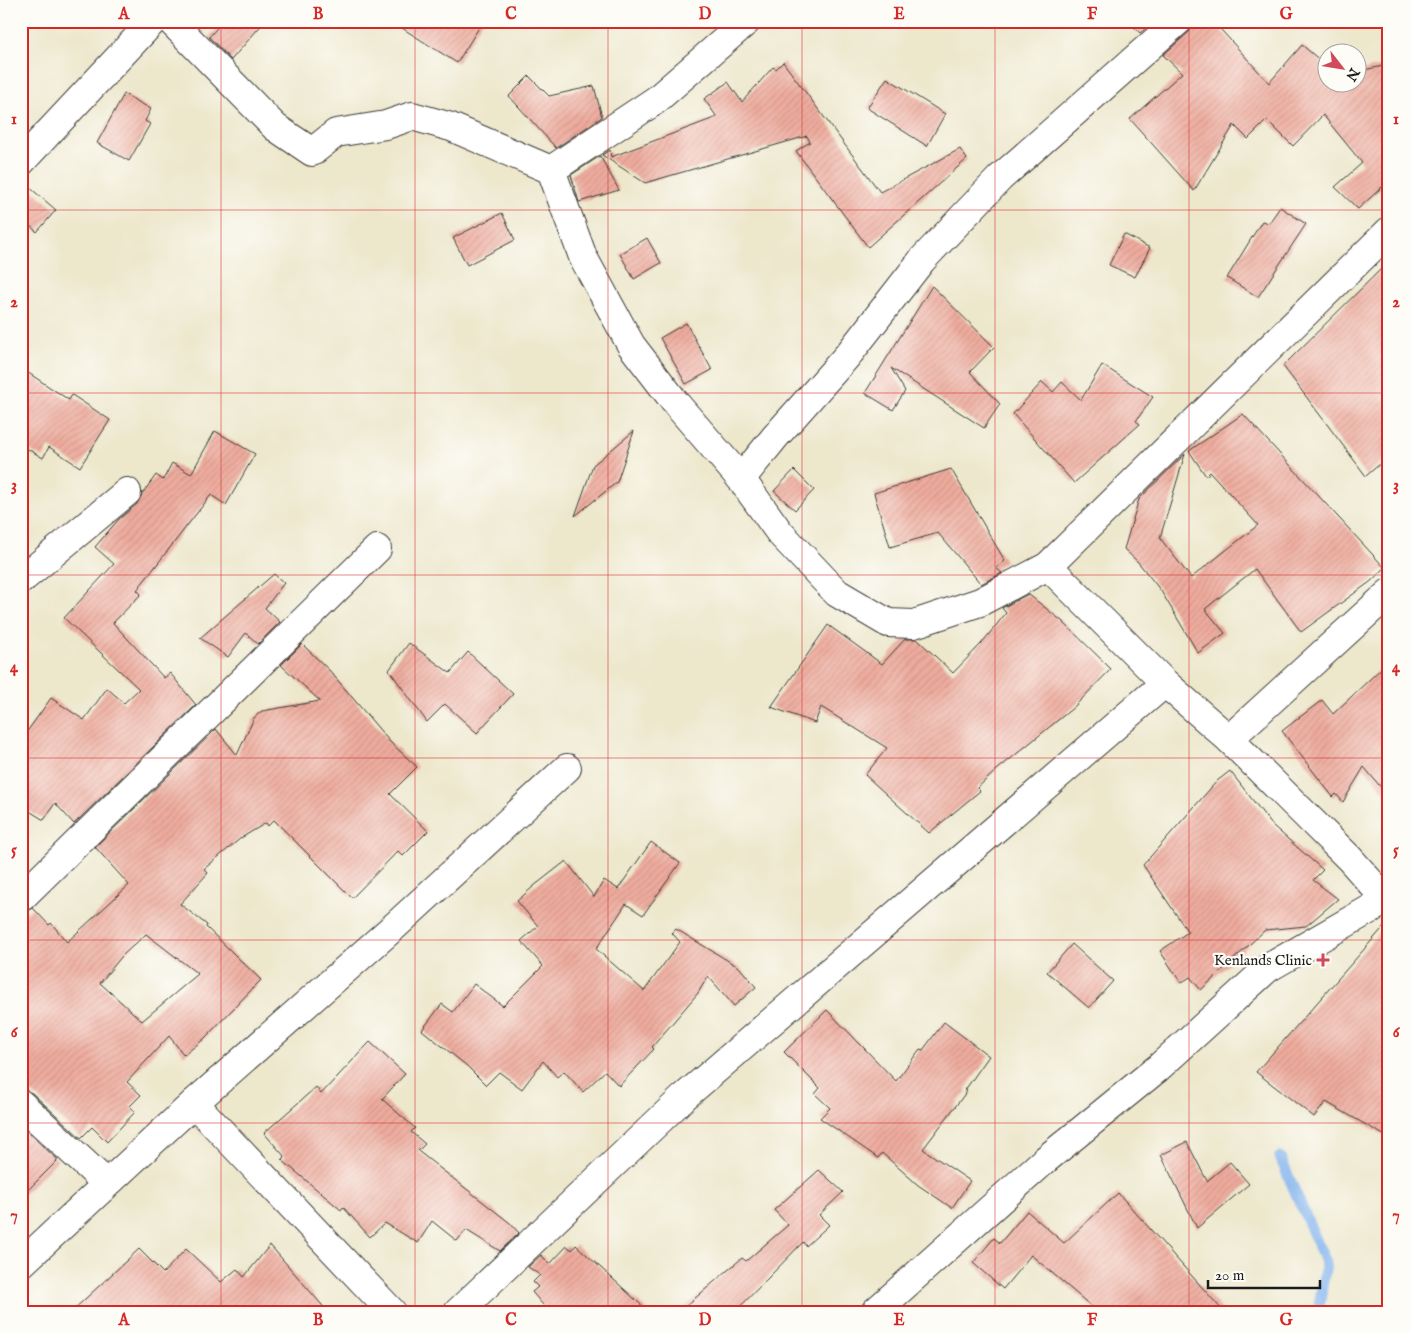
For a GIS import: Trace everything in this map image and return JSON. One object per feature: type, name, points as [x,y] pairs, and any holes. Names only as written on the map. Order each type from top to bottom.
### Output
[{"type":"street","points":[[21,162],[153,21]]},
{"type":"street","points":[[171,21],[275,127],[312,152],[336,133],[386,125],[412,116],[451,127],[551,170],[583,257],[631,345],[678,406],[741,479],[780,533],[837,593],[888,622],[914,624],[980,602],[1048,566],[1389,231]]},
{"type":"street","points":[[551,170],[656,100],[747,21]]},
{"type":"street","points":[[741,479],[775,437],[848,355],[922,260],[974,205],[1000,178],[1178,21]]},
{"type":"street","points":[[21,580],[127,492]]},
{"type":"street","points":[[21,898],[377,549]]},
{"type":"street","points":[[875,1312],[1045,1160],[1158,1068],[1268,968],[1388,901],[1350,859],[1229,738],[1165,683],[1048,566]]},
{"type":"street","points":[[1229,738],[1389,593]]},
{"type":"street","points":[[458,1312],[684,1097],[1165,683]]},
{"type":"street","points":[[21,1264],[194,1103],[396,925],[568,768]]},
{"type":"street","points":[[194,1103],[392,1312]]},
{"type":"street","points":[[21,1104],[106,1183]]},
{"type":"building","points":[[223,21],[265,21],[231,60],[209,37]]},
{"type":"building","points":[[391,21],[483,21],[457,63]]},
{"type":"building","points":[[1128,21],[1154,21],[1140,33]]},
{"type":"building","points":[[1193,21],[1213,21],[1269,83],[1302,45],[1318,59],[1318,92],[1368,92],[1368,69],[1389,65],[1389,195],[1382,187],[1358,209],[1335,187],[1362,163],[1323,115],[1293,146],[1267,120],[1248,139],[1234,125],[1194,191],[1130,119],[1182,73],[1163,55],[1189,32],[1193,26]]},
{"type":"building","points":[[783,62],[880,192],[960,149],[967,159],[868,247],[796,151],[810,142],[807,136],[645,183],[602,155],[610,150],[611,157],[717,117],[704,99],[728,82],[742,102],[773,67],[776,69]]},
{"type":"building","points":[[529,76],[549,96],[594,86],[602,117],[556,148],[509,96]]},
{"type":"building","points":[[887,78],[945,114],[927,146],[867,108]]},
{"type":"building","points":[[124,94],[151,109],[145,121],[150,124],[129,161],[97,143]]},
{"type":"building","points":[[600,156],[619,190],[579,202],[571,175]]},
{"type":"building","points":[[21,180],[56,210],[37,232],[21,218]]},
{"type":"building","points":[[1280,207],[1306,224],[1258,297],[1227,278],[1262,221],[1269,223]]},
{"type":"building","points":[[502,213],[515,240],[467,265],[453,238]]},
{"type":"building","points":[[1124,234],[1150,248],[1135,277],[1109,265]]},
{"type":"building","points":[[647,238],[661,263],[634,279],[620,254]]},
{"type":"building","points":[[1389,261],[1389,456],[1366,476],[1283,366]]},
{"type":"building","points":[[932,286],[994,347],[970,372],[1000,404],[984,428],[891,368],[905,391],[893,410],[865,393]]},
{"type":"building","points":[[686,323],[712,370],[686,384],[660,338]]},
{"type":"building","points":[[1102,365],[1153,397],[1136,421],[1140,424],[1074,483],[1013,414],[1042,382],[1053,392],[1062,382],[1081,400]]},
{"type":"building","points":[[21,368],[69,400],[72,395],[110,420],[80,467],[49,447],[43,458],[21,445]]},
{"type":"building","points":[[1243,414],[1385,568],[1370,582],[1301,632],[1255,569],[1205,609],[1225,633],[1198,653],[1161,591],[1138,562],[1124,549],[1139,499],[1185,454],[1160,538],[1191,578],[1258,525],[1210,472],[1206,476],[1189,451]]},
{"type":"building","points":[[215,431],[255,454],[226,505],[211,495],[137,590],[141,594],[113,623],[164,678],[170,673],[196,705],[74,824],[55,803],[44,820],[21,806],[21,740],[51,698],[84,720],[107,688],[124,703],[139,689],[64,618],[114,564],[95,547],[118,520],[137,504],[156,475],[163,480],[172,463],[191,474]]},
{"type":"building","points":[[634,431],[617,482],[575,516],[593,465]]},
{"type":"building","points":[[951,469],[1005,561],[996,568],[1002,573],[981,584],[938,533],[890,547],[874,493]]},
{"type":"building","points":[[794,470],[814,490],[795,510],[774,491]]},
{"type":"building","points":[[274,574],[284,583],[265,608],[280,622],[258,644],[246,633],[228,657],[200,638]]},
{"type":"building","points":[[1028,594],[1062,621],[1111,669],[1074,707],[998,769],[977,788],[980,791],[929,833],[865,775],[887,748],[821,707],[815,723],[771,707],[828,625],[882,664],[905,639],[917,639],[953,673],[981,644],[1006,613],[1002,608]]},
{"type":"building","points":[[409,643],[450,673],[468,652],[513,694],[477,733],[445,704],[427,722],[389,670]]},
{"type":"building","points":[[302,644],[329,670],[390,742],[417,767],[390,794],[428,831],[403,856],[398,851],[352,898],[274,820],[268,826],[266,823],[241,838],[204,869],[208,873],[180,904],[207,925],[206,927],[261,980],[204,1039],[184,1055],[169,1036],[127,1082],[141,1095],[130,1106],[135,1112],[107,1142],[92,1127],[81,1138],[32,1093],[21,1089],[21,913],[25,913],[33,908],[49,925],[51,923],[67,942],[129,885],[95,847],[216,729],[237,755],[254,718],[262,711],[320,701],[281,665]],"holes":[[[146,934],[198,974],[142,1021],[100,983],[122,956]]]},
{"type":"building","points":[[1389,661],[1389,797],[1364,767],[1343,802],[1336,794],[1333,797],[1282,731],[1322,700],[1333,714]]},
{"type":"building","points":[[1230,771],[1272,825],[1323,870],[1313,880],[1338,899],[1306,926],[1265,930],[1201,990],[1190,977],[1181,983],[1160,951],[1188,932],[1143,865],[1217,781]]},
{"type":"building","points":[[651,842],[680,863],[643,915],[626,904],[596,949],[644,991],[680,942],[672,933],[676,929],[740,968],[756,987],[734,1006],[708,976],[698,993],[652,1047],[654,1049],[619,1086],[605,1071],[583,1092],[564,1071],[557,1077],[543,1061],[522,1089],[499,1072],[486,1085],[467,1066],[422,1030],[442,1004],[453,1012],[474,984],[503,1006],[543,966],[521,941],[538,926],[517,901],[534,886],[566,861],[594,897],[604,880],[618,889]]},
{"type":"building","points":[[1389,921],[1389,1138],[1326,1102],[1314,1117],[1256,1072]]},
{"type":"building","points":[[1072,944],[1113,981],[1089,1008],[1047,972]]},
{"type":"building","points":[[827,1010],[896,1081],[920,1049],[923,1050],[944,1022],[989,1056],[965,1090],[967,1091],[923,1149],[970,1181],[952,1208],[918,1185],[882,1153],[878,1158],[820,1118],[830,1108],[815,1094],[820,1088],[784,1052]]},
{"type":"building","points":[[370,1042],[405,1074],[382,1099],[415,1128],[411,1132],[425,1144],[418,1151],[510,1223],[519,1233],[500,1251],[466,1230],[457,1241],[432,1221],[418,1243],[385,1223],[370,1237],[343,1207],[341,1210],[282,1160],[285,1157],[264,1133],[316,1087],[321,1094]]},
{"type":"building","points":[[21,1126],[58,1160],[21,1197]]},
{"type":"building","points":[[1187,1142],[1207,1181],[1230,1162],[1249,1184],[1197,1228],[1161,1155]]},
{"type":"building","points":[[819,1170],[843,1192],[819,1215],[829,1225],[806,1246],[803,1242],[735,1312],[679,1312],[742,1258],[746,1261],[788,1225],[774,1210]]},
{"type":"building","points":[[1118,1193],[1224,1312],[1098,1312],[1031,1255],[1003,1289],[973,1263],[994,1238],[1000,1243],[1027,1211],[1064,1243]]},
{"type":"building","points":[[270,1245],[328,1312],[71,1312],[139,1249],[163,1273],[186,1249],[221,1282],[237,1269],[244,1277]]},
{"type":"building","points":[[576,1245],[649,1312],[549,1312],[532,1292],[538,1287],[533,1282],[540,1275],[528,1267],[541,1255],[550,1264],[567,1246],[572,1250]]},
{"type":"waterway","points":[[1280,1157],[1326,1263],[1318,1312]]},
{"type":"place","name":"Kenlands Clinic","points":[[1323,960]]}]
